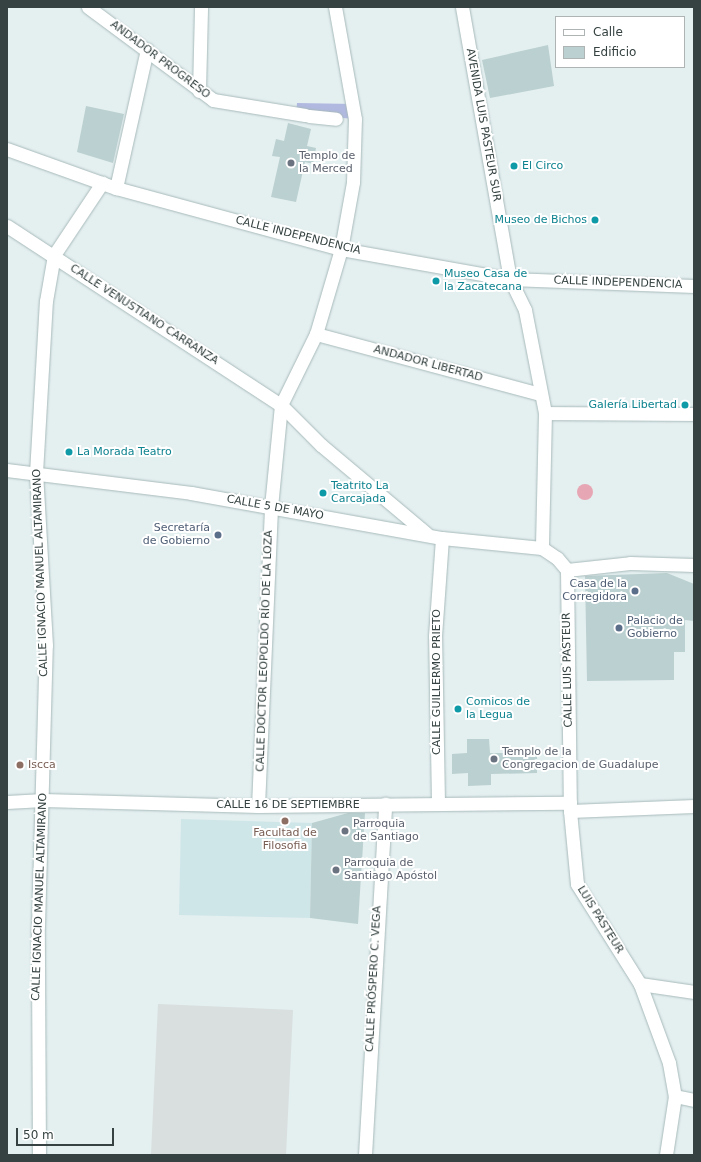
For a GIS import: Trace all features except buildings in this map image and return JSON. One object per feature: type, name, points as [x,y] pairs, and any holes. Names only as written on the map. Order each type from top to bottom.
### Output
[{"type":"street","name":"ANDADOR PROGRESO","points":[[88,7],[147,49],[199,91],[213,100],[336,119]]},
{"type":"street","points":[[199,91],[201,7]]},
{"type":"street","name":"CALLE DOCTOR LEOPOLDO RÍO DE LA LOZA","points":[[258,806],[271,507],[281,405],[316,334],[341,249],[353,182],[355,119],[335,7]]},
{"type":"street","name":"AVENIDA LUIS PASTEUR SUR","points":[[462,7],[510,279],[525,310],[540,394],[545,413],[542,548]]},
{"type":"street","points":[[116,188],[147,49]]},
{"type":"street","name":"CALLE INDEPENDENCIA","points":[[7,149],[116,188],[341,249],[510,279],[694,286]]},
{"type":"street","points":[[54,255],[102,183]]},
{"type":"street","name":"CALLE VENUSTIANO CARRANZA","points":[[7,226],[54,255],[281,405],[321,445],[429,535]]},
{"type":"street","name":"CALLE IGNACIO MANUEL ALTAMIRANO","points":[[38,1155],[38,926],[43,800],[46,645],[36,473],[46,301],[54,255]]},
{"type":"street","name":"ANDADOR LIBERTAD","points":[[316,334],[540,394]]},
{"type":"street","points":[[545,413],[694,414]]},
{"type":"street","name":"CALLE 5 DE MAYO","points":[[7,470],[271,507],[442,538],[542,548]]},
{"type":"street","name":"CALLE GUILLERMO PRIETO","points":[[438,803],[435,636],[442,538]]},
{"type":"street","points":[[542,548],[567,570],[630,563],[694,565]]},
{"type":"street","name":"CALLE LUIS PASTEUR","points":[[567,570],[570,807]]},
{"type":"street","name":"CALLE 16 DE SEPTIEMBRE","points":[[7,802],[43,800],[258,806],[438,803],[570,807],[694,806]]},
{"type":"street","name":"CALLE PRÓSPERO C. VEGA","points":[[365,1155],[384,804]]},
{"type":"street","name":"LUIS PASTEUR","points":[[570,807],[577,884],[640,984],[669,1063],[675,1096],[666,1155]]},
{"type":"street","points":[[640,984],[694,992]]},
{"type":"street","points":[[675,1096],[694,1100]]},
{"type":"shaded area","points":[[297,103],[354,104],[355,119],[296,114]]},
{"type":"shaded area","points":[[585,484],[591,486],[593,492],[591,498],[585,500],[579,498],[577,492],[579,486]]},
{"type":"shaded area","points":[[181,819],[312,823],[310,918],[179,915]]},
{"type":"shaded area","points":[[158,1004],[293,1010],[286,1155],[151,1155]]},
{"type":"place","name":"Templo de la Merced","points":[[291,163]]},
{"type":"place","name":"El Circo","points":[[514,166]]},
{"type":"place","name":"Museo de Bichos","points":[[595,220]]},
{"type":"place","name":"Museo Casa de la Zacatecana","points":[[436,281]]},
{"type":"place","name":"Galería Libertad","points":[[685,405]]},
{"type":"place","name":"La Morada Teatro","points":[[69,452]]},
{"type":"place","name":"Teatrito La Carcajada","points":[[323,493]]},
{"type":"place","name":"Secretaría de Gobierno","points":[[218,535]]},
{"type":"place","name":"Casa de la Corregidora","points":[[635,591]]},
{"type":"place","name":"Palacio de Gobierno","points":[[619,628]]},
{"type":"place","name":"Comicos de la Legua","points":[[458,709]]},
{"type":"place","name":"Templo de la Congregacion de Guadalupe","points":[[494,759]]},
{"type":"place","name":"Iscca","points":[[20,765]]},
{"type":"place","name":"Facultad de Filosofia","points":[[285,821]]},
{"type":"place","name":"Parroquia de Santiago","points":[[345,831]]},
{"type":"place","name":"Parroquia de Santiago Apóstol","points":[[336,870]]}]
